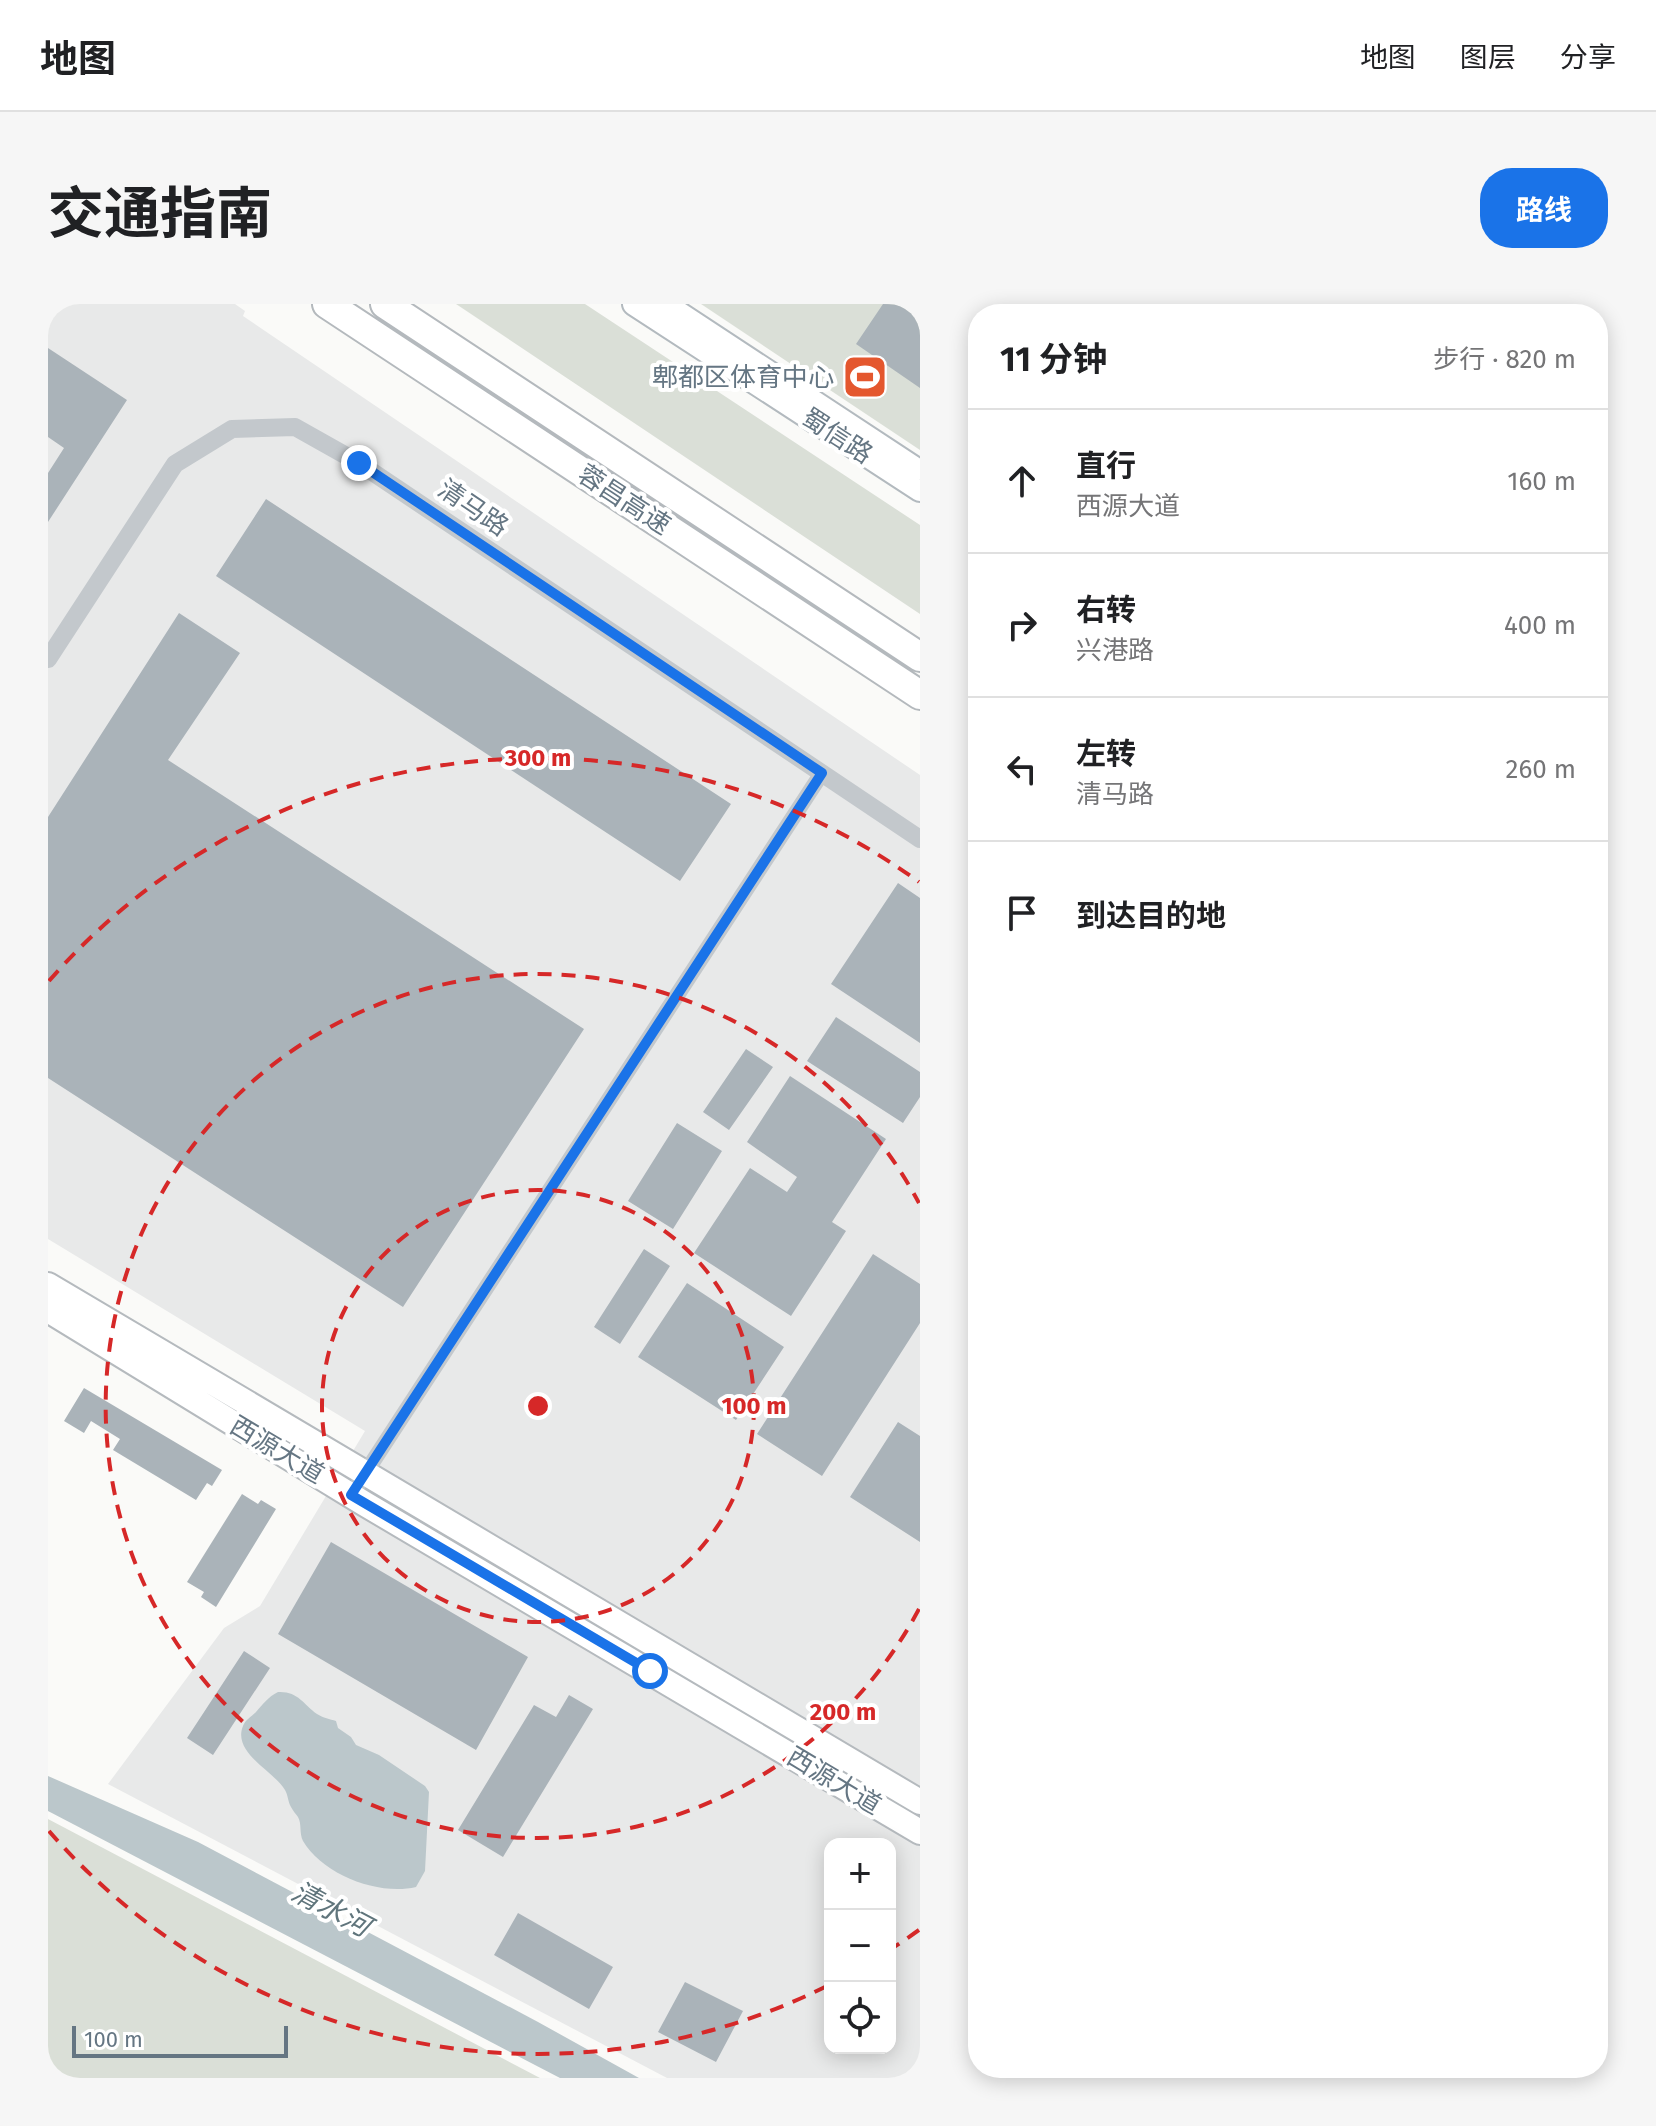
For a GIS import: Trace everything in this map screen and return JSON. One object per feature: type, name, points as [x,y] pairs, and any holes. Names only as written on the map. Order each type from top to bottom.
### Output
[{"type":"highway","name":"蓉昌高速","points":[[327,304],[920,695]]},
{"type":"highway","name":"蓉昌高速","points":[[385,304],[920,657]]},
{"type":"main road","name":"蜀信路","points":[[634,304],[920,490]]},
{"type":"main road","name":"蜀信路","points":[[665,304],[920,471]]},
{"type":"main road","name":"西源大道","points":[[48,1285],[920,1802]]},
{"type":"main road","name":"西源大道","points":[[48,1310],[351,1495],[920,1832]]},
{"type":"street","name":"清马路","points":[[48,659],[175,464],[232,429],[295,427],[359,463],[920,839]]},
{"type":"street","points":[[351,1495],[822,773]]},
{"type":"shaded area","points":[[48,304],[235,304],[245,311],[243,316],[920,775],[920,2078],[667,2078],[108,1784],[224,1628],[260,1606],[365,1431],[48,1239]]},
{"type":"shaded area","points":[[456,304],[585,304],[920,525],[920,614]]},
{"type":"shaded area","name":"郫都区体育中心","points":[[701,304],[920,304],[920,450]]},
{"type":"shaded area","points":[[278,1692],[295,1696],[317,1714],[336,1721],[338,1728],[356,1745],[379,1755],[425,1786],[429,1792],[425,1871],[416,1887],[386,1888],[353,1880],[324,1864],[303,1841],[299,1820],[285,1790],[249,1753],[241,1736],[245,1722]]},
{"type":"shaded area","points":[[48,1776],[198,1842],[639,2078],[560,2078],[48,1811]]},
{"type":"shaded area","points":[[48,1819],[540,2078],[61,2078],[48,2072]]},
{"type":"building","points":[[883,304],[920,305],[920,388],[856,344]]},
{"type":"building","points":[[48,348],[127,400],[48,522],[48,473],[64,448],[48,437]]},
{"type":"building","points":[[266,499],[731,804],[680,881],[216,576]]},
{"type":"building","points":[[179,613],[240,653],[168,760],[584,1029],[403,1307],[48,1078],[48,817]]},
{"type":"building","points":[[898,883],[920,898],[920,1043],[831,984]]},
{"type":"building","points":[[836,1017],[920,1072],[920,1097],[903,1123],[807,1061]]},
{"type":"building","points":[[746,1049],[773,1067],[729,1130],[703,1112]]},
{"type":"building","points":[[790,1076],[886,1139],[832,1222],[846,1231],[791,1316],[694,1253],[750,1168],[787,1192],[797,1177],[747,1142]]},
{"type":"building","points":[[677,1123],[722,1151],[673,1229],[628,1201]]},
{"type":"building","points":[[644,1249],[670,1266],[620,1344],[594,1327]]},
{"type":"building","points":[[873,1254],[920,1284],[920,1323],[822,1476],[757,1434]]},
{"type":"building","points":[[687,1283],[784,1347],[736,1420],[638,1357]]},
{"type":"building","points":[[84,1388],[222,1470],[212,1486],[207,1483],[196,1500],[113,1450],[120,1439],[91,1421],[84,1433],[64,1421]]},
{"type":"building","points":[[898,1422],[920,1436],[920,1542],[850,1497]]},
{"type":"building","points":[[242,1494],[258,1504],[261,1500],[276,1509],[216,1607],[201,1597],[204,1592],[187,1582]]},
{"type":"building","points":[[331,1542],[528,1657],[476,1750],[278,1634]]},
{"type":"building","points":[[244,1651],[270,1668],[213,1755],[187,1738]]},
{"type":"building","points":[[569,1695],[593,1709],[503,1857],[458,1830],[534,1705],[556,1717]]},
{"type":"building","points":[[518,1913],[613,1967],[589,2009],[494,1955]]},
{"type":"building","points":[[685,1982],[743,2011],[716,2062],[658,2032]]},
{"type":"place","name":"郫都区体育中心","points":[[865,377]]},
{"type":"route","points":[[359,463],[822,773],[351,1495],[650,1671]]},
{"type":"water label","name":"清水河","points":[[331,1909]]}]
